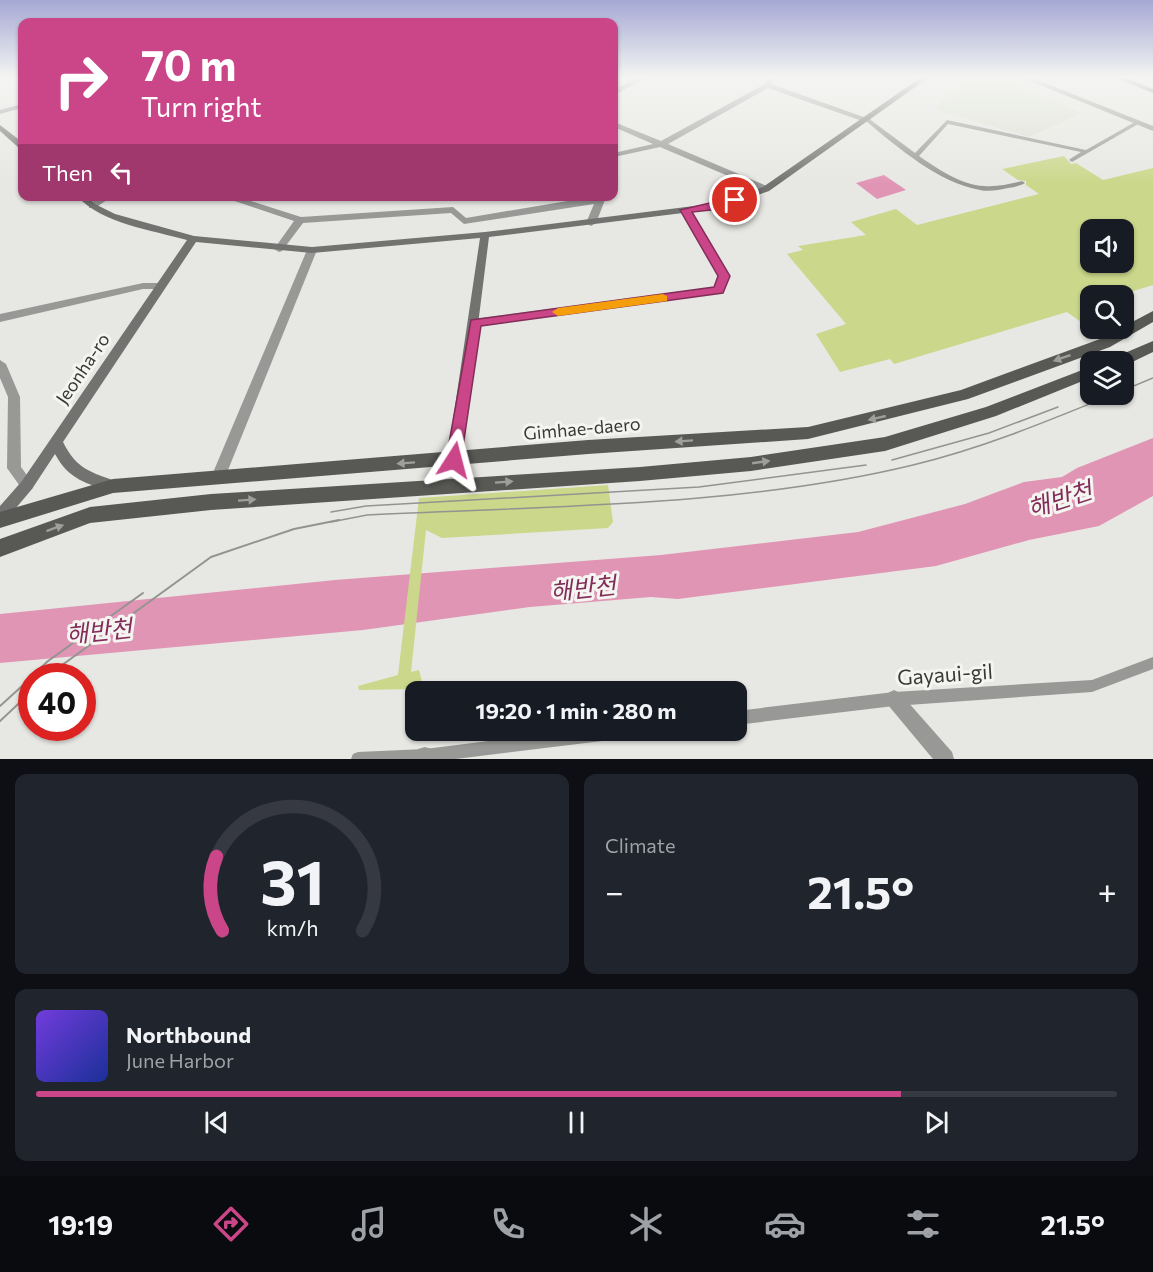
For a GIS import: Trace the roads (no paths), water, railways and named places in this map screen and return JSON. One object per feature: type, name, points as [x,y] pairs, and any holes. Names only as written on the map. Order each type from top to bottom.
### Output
[{"type":"main road","points":[[86,201],[112,216],[193,239],[279,249],[312,250],[485,235],[720,206],[766,189],[877,113]]},
{"type":"main road","points":[[0,127],[18,143]]},
{"type":"main road","points":[[454,460],[475,323],[485,235]]},
{"type":"main road","name":"Jeonha-ro","points":[[0,518],[27,485],[193,239]]},
{"type":"main road","name":"Gimhae-daero","points":[[0,518],[113,486],[219,475],[808,433],[963,395],[1105,343],[1153,316]]},
{"type":"main road","points":[[1134,355],[1153,346]]},
{"type":"main road","points":[[0,548],[90,515],[223,501],[640,474],[752,464],[885,444],[990,412],[1080,376]]},
{"type":"main road","points":[[56,441],[69,468],[85,477],[113,486]]},
{"type":"street","points":[[618,155],[662,144],[715,113]]},
{"type":"street","points":[[851,113],[868,120]]},
{"type":"street","points":[[1113,113],[1153,129]]},
{"type":"street","points":[[618,126],[766,189]]},
{"type":"street","points":[[92,206],[100,201]]},
{"type":"street","points":[[240,201],[300,220],[453,210],[464,221],[583,201]]},
{"type":"street","points":[[591,223],[599,201]]},
{"type":"street","points":[[475,323],[718,290],[724,276],[685,210]]},
{"type":"street","points":[[279,249],[300,220]]},
{"type":"street","points":[[219,475],[312,250]]},
{"type":"street","points":[[0,318],[143,286],[161,286]]},
{"type":"street","points":[[0,364],[14,397],[14,468],[27,485]]},
{"type":"street","points":[[894,699],[945,759]]},
{"type":"lane","points":[[868,120],[902,149],[969,186],[996,188],[1022,183]]},
{"type":"lane","points":[[916,156],[947,122],[1084,151]]},
{"type":"lane","points":[[1072,160],[1084,151],[1137,123]]},
{"type":"lane","name":"Gayaui-gil","points":[[747,717],[894,699],[1092,686],[1153,663]]},
{"type":"lane","points":[[357,759],[425,757],[549,741]]},
{"type":"water","points":[[884,175],[906,190],[877,199],[856,183]]},
{"type":"water","name":"해반천","points":[[1153,438],[1153,496],[1099,526],[1029,540],[936,566],[678,599],[651,597],[530,607],[363,630],[0,663],[0,614],[335,580],[661,555],[858,532],[965,504],[1024,482],[1062,477],[1077,468]]},
{"type":"tram line","points":[[1134,386],[1153,378]]},
{"type":"tram line","points":[[331,522],[367,515],[711,497],[847,479],[965,451],[1087,405]]},
{"type":"tram line","points":[[892,460],[989,433],[1058,407]]},
{"type":"tram line","points":[[331,512],[366,506],[699,487],[866,465]]},
{"type":"tram line","points":[[65,663],[211,557],[294,529],[339,520]]},
{"type":"tram line","points":[[46,663],[143,593]]},
{"type":"tram line","points":[[0,706],[18,690]]},
{"type":"tram line","points":[[0,721],[18,704]]}]
